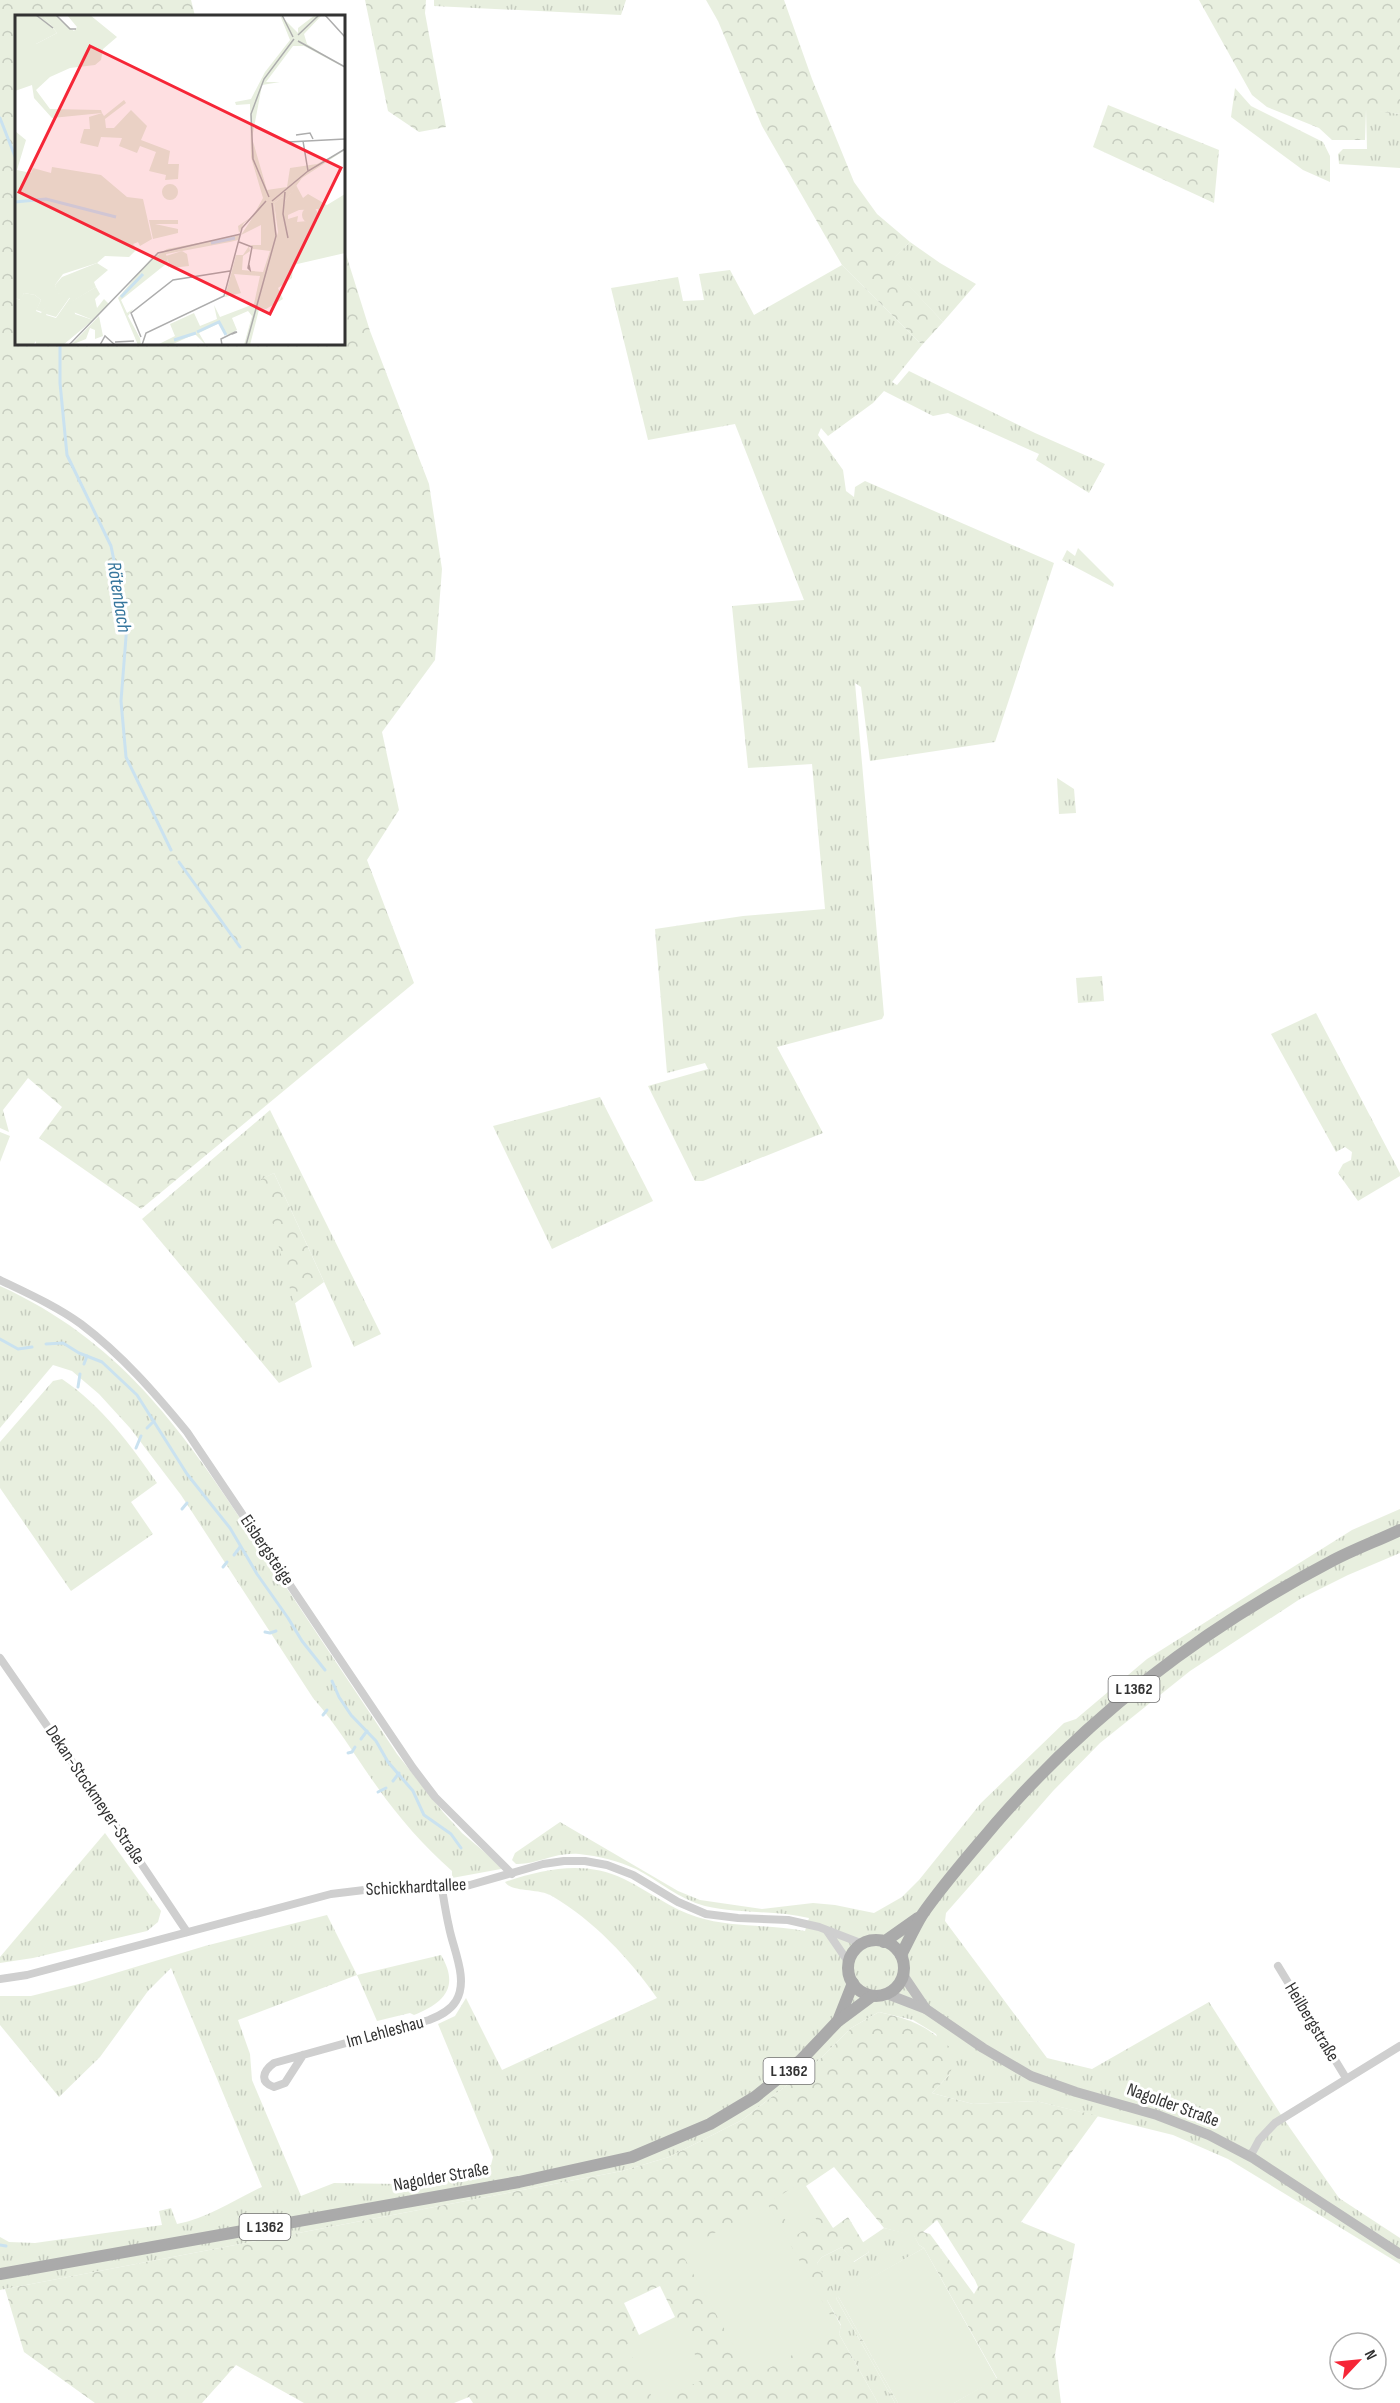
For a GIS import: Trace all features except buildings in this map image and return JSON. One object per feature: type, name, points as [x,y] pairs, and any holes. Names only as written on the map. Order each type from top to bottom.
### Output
[{"type":"main road","name":"L 1362","points":[[901,1955],[922,1916],[970,1854],[1022,1793],[1085,1730],[1137,1686],[1199,1639],[1247,1608],[1331,1561],[1400,1530]]},
{"type":"main road","name":"L 1362","points":[[884,1942],[922,1916]]},
{"type":"main road","points":[[876,1940],[884,1942],[897,1949],[904,1962],[900,1983],[887,1994],[872,1996],[864,1994],[853,1983],[849,1963],[852,1955],[863,1944],[876,1940]]},
{"type":"main road","name":"Nagolder Straße","points":[[837,2022],[853,1983]]},
{"type":"main road","name":"Nagolder Straße","points":[[5,2273],[585,2169],[632,2157],[734,2112],[771,2086],[801,2060],[837,2022],[872,1996]]},
{"type":"street","name":"Eisbergsteige","points":[[0,1280],[80,1324],[128,1364],[157,1395],[187,1432],[413,1768],[435,1797],[512,1874]]},
{"type":"street","name":"Dekan-Stockmeyer-Straße","points":[[0,1658],[187,1932]]},
{"type":"street","name":"Schickhardtallee","points":[[0,1979],[27,1975],[331,1893],[390,1887],[442,1889],[470,1885],[543,1864],[564,1861],[585,1861],[607,1865],[633,1875],[678,1902],[706,1914],[788,1920],[827,1930],[863,1944]]},
{"type":"street","name":"Im Lehleshau","points":[[303,2055],[285,2083],[274,2087],[266,2082],[265,2069],[274,2063],[429,2020],[451,2007],[457,1999],[460,1986],[459,1970],[442,1889]]},
{"type":"street","points":[[827,1930],[849,1963]]},
{"type":"street","name":"Heilbergstraße","points":[[1278,1966],[1346,2078]]},
{"type":"street","name":"Nagolder Straße","points":[[903,1975],[926,2010]]},
{"type":"street","name":"Nagolder Straße","points":[[887,1994],[926,2010],[983,2048],[1031,2076],[1076,2092],[1157,2115],[1209,2135],[1250,2157],[1400,2254]]},
{"type":"street","name":"Heilbergstraße","points":[[1250,2157],[1259,2140],[1275,2123],[1400,2046]]},
{"type":"green space","points":[[0,0],[191,0],[195,15],[15,15],[15,345],[345,345],[345,251],[370,331],[429,484],[442,569],[435,660],[382,732],[399,810],[367,860],[414,983],[141,1209],[39,1138],[62,1107],[28,1078],[3,1110],[9,1132],[0,1128]]},
{"type":"green space","points":[[365,0],[426,0],[425,13],[446,127],[419,132],[388,111]]},
{"type":"green space","points":[[434,0],[626,0],[621,15],[434,6]]},
{"type":"green space","points":[[706,0],[784,0],[812,79],[854,182],[877,214],[910,242],[889,264],[943,322],[922,345],[842,265],[762,126],[718,21]]},
{"type":"green space","points":[[1199,0],[1400,0],[1400,114],[1366,110],[1365,140],[1332,140],[1319,128],[1267,107],[1252,95]]},
{"type":"green space","points":[[1235,88],[1251,106],[1323,142],[1330,156],[1330,182],[1303,170],[1231,117]]},
{"type":"green space","points":[[1108,105],[1219,150],[1214,203],[1093,147]]},
{"type":"green space","points":[[1366,109],[1400,114],[1400,168],[1339,164],[1338,154],[1343,149],[1367,149]]},
{"type":"green space","points":[[910,242],[976,284],[943,322],[888,264]]},
{"type":"green space","points":[[842,265],[922,345],[892,382],[897,385],[909,371],[1035,433],[1105,464],[1089,493],[1036,460],[1039,454],[948,413],[933,416],[884,391],[873,403],[828,436],[821,428],[818,435],[843,470],[846,491],[854,497],[855,487],[865,481],[1054,563],[995,742],[870,761],[861,687],[855,683],[884,1015],[882,1019],[777,1047],[823,1133],[703,1181],[695,1181],[648,1086],[708,1069],[705,1063],[667,1073],[655,929],[743,916],[825,909],[812,764],[748,768],[732,606],[804,600],[735,424],[648,440],[611,288],[678,277],[683,301],[704,300],[699,274],[730,270],[754,315]]},
{"type":"green space","points":[[1078,548],[1114,584],[1113,587],[1062,560],[1067,550],[1075,556]]},
{"type":"green space","points":[[1057,778],[1074,789],[1076,813],[1059,814]]},
{"type":"green space","points":[[1102,976],[1104,1001],[1078,1003],[1076,978]]},
{"type":"green space","points":[[1316,1013],[1400,1173],[1400,1176],[1358,1201],[1338,1173],[1343,1164],[1351,1160],[1352,1152],[1345,1147],[1336,1152],[1271,1034]]},
{"type":"green space","points":[[600,1097],[653,1201],[552,1249],[493,1126]]},
{"type":"green space","points":[[270,1110],[381,1334],[354,1347],[274,1173],[262,1179],[312,1367],[279,1383],[142,1219]]},
{"type":"green space","points":[[0,1132],[10,1136],[0,1162]]},
{"type":"green space","points":[[274,1173],[324,1282],[294,1304],[261,1179]]},
{"type":"green space","points":[[0,1286],[46,1310],[86,1337],[153,1401],[211,1475],[397,1754],[443,1812],[462,1833],[501,1866],[501,1869],[452,1878],[452,1871],[403,1821],[313,1698],[181,1495],[130,1428],[99,1394],[72,1371],[53,1365],[0,1428]]},
{"type":"green space","points":[[62,1379],[103,1413],[157,1483],[131,1502],[153,1534],[71,1591],[0,1488],[0,1442],[53,1381]]},
{"type":"green space","points":[[1400,1509],[1400,1553],[1300,1599],[1190,1671],[1100,1743],[1053,1791],[946,1913],[945,1921],[1047,2058],[1092,2069],[1209,2002],[1283,2118],[1339,2198],[1400,2238],[1400,2264],[1228,2159],[1173,2135],[1036,2101],[973,2104],[932,2093],[950,2074],[936,2034],[913,2020],[879,2012],[851,2028],[818,2061],[742,2120],[669,2157],[622,2171],[0,2290],[0,2237],[9,2242],[35,2243],[162,2225],[159,2211],[171,2208],[177,2224],[210,2213],[262,2187],[171,1968],[148,1991],[100,2057],[59,2097],[0,2025],[0,1996],[31,1996],[205,1946],[327,1915],[357,1975],[238,2020],[250,2054],[252,2080],[301,2196],[334,2183],[400,2184],[491,2165],[493,2157],[438,2024],[455,2016],[466,1998],[502,2070],[657,1998],[623,1955],[582,1917],[552,1896],[513,1888],[505,1882],[550,1870],[579,1868],[609,1873],[678,1909],[710,1920],[805,1931],[809,1918],[705,1906],[678,1894],[636,1869],[615,1861],[570,1854],[516,1864],[512,1860],[515,1853],[560,1822],[678,1891],[700,1900],[762,1909],[813,1903],[874,1913],[902,1897],[919,1880],[981,1803],[1064,1723],[1076,1719],[1147,1659],[1352,1530]]},
{"type":"green space","points":[[105,1833],[161,1911],[158,1922],[147,1931],[33,1958],[0,1963],[0,1957]]},
{"type":"green space","points":[[441,1955],[447,1966],[449,1985],[441,1999],[425,2010],[414,2015],[410,2013],[377,2021],[357,1975]]},
{"type":"green space","points":[[879,2012],[903,2018],[937,2036],[956,2053],[950,2074],[932,2093],[973,2104],[1036,2101],[1098,2116],[1021,2222],[1075,2244],[1055,2355],[1061,2403],[954,2403],[997,2378],[924,2248],[919,2245],[914,2236],[884,2228],[834,2167],[806,2186],[833,2228],[848,2217],[869,2252],[853,2262],[842,2247],[822,2257],[817,2263],[834,2294],[827,2300],[841,2326],[839,2334],[878,2403],[473,2403],[469,2397],[454,2403],[304,2403],[236,2365],[202,2403],[95,2403],[24,2352],[5,2289],[622,2171],[669,2157],[742,2120],[818,2061],[851,2028]],"holes":[[[937,2220],[975,2280],[978,2287],[974,2294],[930,2234],[923,2232]],[[660,2286],[675,2317],[639,2335],[624,2303]]]},
{"type":"green space","points":[[795,2186],[818,2222],[795,2236],[773,2200]]},
{"type":"green space","points":[[767,2203],[838,2329],[752,2378],[681,2252]]},
{"type":"green space","points":[[884,2228],[914,2235],[919,2245],[924,2248],[836,2298],[895,2403],[878,2403],[839,2334],[841,2325],[827,2300],[817,2263],[822,2257],[842,2247],[854,2262],[869,2252],[862,2243]]},
{"type":"green space","points":[[924,2248],[997,2379],[954,2403],[898,2403],[838,2296]]},
{"type":"green space","points":[[838,2296],[898,2403],[895,2403],[836,2298]]},
{"type":"green space","points":[[678,2319],[706,2378],[655,2403],[626,2345]]},
{"type":"waterway","name":"Rötenbach","points":[[0,118],[15,156]]},
{"type":"waterway","name":"Rötenbach","points":[[60,345],[60,383],[67,455],[111,546],[127,624],[121,701],[126,757],[171,850]]},
{"type":"waterway","name":"Rötenbach","points":[[179,862],[240,947]]},
{"type":"waterway","points":[[0,1339],[18,1349],[32,1347]]},
{"type":"waterway","points":[[46,1344],[63,1343],[79,1353],[102,1362],[137,1395],[187,1474],[230,1528],[257,1574],[302,1641],[325,1670]]},
{"type":"waterway","points":[[84,1364],[87,1356]]},
{"type":"waterway","points":[[78,1387],[80,1374]]},
{"type":"waterway","points":[[147,1428],[154,1421]]},
{"type":"waterway","points":[[136,1448],[141,1436]]},
{"type":"waterway","points":[[182,1509],[187,1503]]},
{"type":"waterway","points":[[234,1555],[240,1547]]},
{"type":"waterway","points":[[223,1567],[227,1562]]},
{"type":"waterway","points":[[265,1632],[276,1631]]},
{"type":"waterway","points":[[332,1681],[351,1715],[376,1741],[388,1762],[413,1791],[424,1815],[451,1834],[461,1848]]},
{"type":"waterway","points":[[323,1715],[327,1710]]},
{"type":"waterway","points":[[361,1739],[367,1731]]},
{"type":"waterway","points":[[348,1753],[352,1752],[355,1747]]},
{"type":"waterway","points":[[393,1781],[399,1773]]},
{"type":"waterway","points":[[378,1792],[386,1788]]},
{"type":"waterway","points":[[0,2245],[6,2246]]}]
